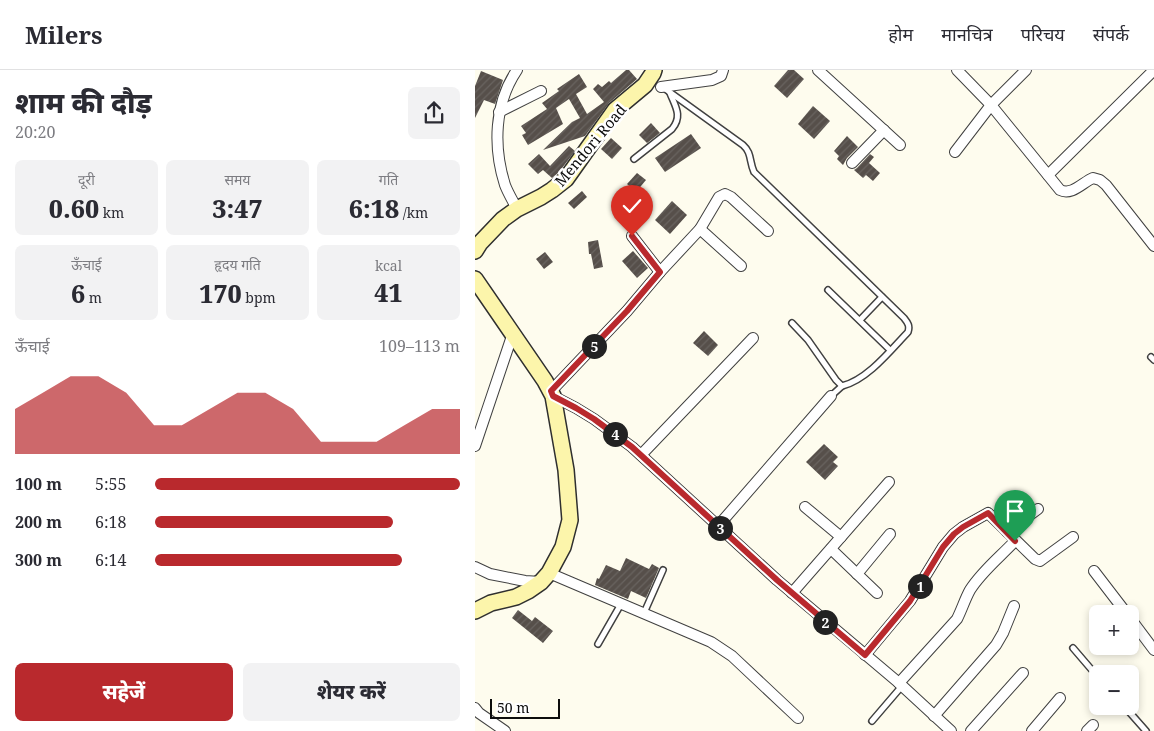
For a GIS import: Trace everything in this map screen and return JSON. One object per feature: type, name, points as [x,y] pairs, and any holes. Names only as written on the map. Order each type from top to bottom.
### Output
[{"type":"main road","name":"Mendori Road","points":[[475,251],[480,243],[503,219],[552,190],[565,179],[615,110],[645,85],[659,82]]},
{"type":"main road","points":[[475,279],[513,333],[552,394],[566,470],[570,520],[563,547],[545,577],[528,591],[516,597],[491,603],[475,610]]},
{"type":"street","points":[[517,70],[504,94],[499,112],[497,137],[499,162],[506,187],[517,209]]},
{"type":"street","points":[[659,82],[713,80],[721,76],[723,70]]},
{"type":"street","points":[[818,70],[901,145]]},
{"type":"street","points":[[957,70],[991,106],[1060,190],[1072,191],[1093,178],[1100,180],[1154,246]]},
{"type":"street","points":[[955,152],[991,106],[1026,70]]},
{"type":"street","points":[[1048,176],[1154,70]]},
{"type":"street","points":[[499,112],[541,91]]},
{"type":"street","points":[[852,163],[884,130]]},
{"type":"street","points":[[768,231],[731,197],[725,194],[719,197],[700,229],[552,394],[594,419],[632,447],[792,593],[901,684],[951,731]]},
{"type":"street","points":[[700,229],[741,266]]},
{"type":"street","points":[[632,236],[660,272]]},
{"type":"street","points":[[475,446],[513,333]]},
{"type":"street","points":[[641,455],[753,338]]},
{"type":"street","points":[[719,526],[831,396]]},
{"type":"street","points":[[792,593],[889,482]]},
{"type":"street","points":[[805,507],[841,537]]},
{"type":"street","points":[[1007,532],[1039,509]]},
{"type":"street","points":[[865,655],[910,601],[943,547],[963,527],[988,513],[1015,541],[1035,559],[1040,561],[1073,537]]},
{"type":"street","points":[[857,574],[890,534]]},
{"type":"street","points":[[901,684],[957,618],[963,609],[969,591],[981,575],[1015,541]]},
{"type":"street","points":[[831,549],[877,593]]},
{"type":"street","points":[[475,567],[490,574],[525,581],[545,577],[621,603],[704,638],[721,647],[732,656],[799,718]]},
{"type":"street","points":[[1094,570],[1120,605]]},
{"type":"street","points":[[934,716],[996,645],[1014,606]]},
{"type":"street","points":[[1139,630],[1154,650]]},
{"type":"street","points":[[971,731],[1023,673]]},
{"type":"street","points":[[1032,731],[1060,698]]},
{"type":"street","points":[[475,708],[479,713],[505,731]]},
{"type":"lane","points":[[634,159],[677,124],[678,118],[659,82]]},
{"type":"lane","points":[[659,82],[743,144],[751,156],[754,172],[907,322],[909,328],[907,332],[891,350],[863,377],[842,386],[831,396]]},
{"type":"lane","points":[[828,290],[891,350]]},
{"type":"lane","points":[[860,320],[882,297]]},
{"type":"lane","points":[[792,323],[808,340],[842,386]]},
{"type":"lane","points":[[644,613],[663,570]]},
{"type":"lane","points":[[598,644],[621,603]]},
{"type":"lane","points":[[1073,648],[1089,667]]},
{"type":"lane","points":[[872,721],[901,684]]},
{"type":"lane","points":[[1132,715],[1146,731]]},
{"type":"building","points":[[626,70],[629,70],[637,79],[609,103],[585,136],[543,150],[572,122],[580,118],[569,99],[556,108],[563,124],[528,145],[522,135],[526,133],[521,126],[547,109],[542,103],[559,91],[557,89],[579,74],[587,87],[576,94],[587,114],[604,102],[593,89],[598,84],[602,87],[609,81],[611,83]]},
{"type":"building","points":[[788,70],[794,70],[804,79],[787,98],[774,86]]},
{"type":"building","points":[[481,71],[503,80],[495,104],[484,100],[475,118],[475,86]]},
{"type":"building","points":[[813,106],[830,121],[814,139],[798,124]]},
{"type":"building","points":[[651,123],[660,133],[647,143],[639,135]]},
{"type":"building","points":[[691,134],[701,148],[665,172],[655,158]]},
{"type":"building","points":[[847,136],[858,147],[843,165],[837,159],[839,156],[834,151]]},
{"type":"building","points":[[611,138],[622,148],[612,159],[601,149]]},
{"type":"building","points":[[569,146],[575,151],[552,178],[543,170],[538,174],[528,164],[539,154],[550,166]]},
{"type":"building","points":[[870,154],[874,157],[869,163],[880,173],[873,181],[866,175],[863,178],[854,170]]},
{"type":"building","points":[[637,173],[646,180],[636,192],[627,184]]},
{"type":"building","points":[[582,191],[587,197],[574,209],[568,203]]},
{"type":"building","points":[[672,201],[687,215],[670,234],[655,220]]},
{"type":"building","points":[[598,240],[603,267],[594,269],[591,254],[589,254],[588,242]]},
{"type":"building","points":[[633,251],[648,268],[637,278],[622,261]]},
{"type":"building","points":[[545,252],[553,262],[544,269],[536,259]]},
{"type":"building","points":[[704,331],[718,345],[708,356],[693,343]]},
{"type":"building","points":[[824,444],[838,457],[833,462],[838,466],[825,480],[806,462]]},
{"type":"building","points":[[626,558],[649,569],[652,564],[659,568],[646,598],[631,591],[628,599],[595,585],[597,578],[599,579],[606,565],[620,571]]},
{"type":"building","points":[[518,610],[532,621],[535,617],[553,631],[543,643],[512,618]]},
{"type":"route","points":[[632,236],[660,272],[627,311],[551,391],[553,396],[594,419],[632,447],[777,580],[865,655],[917,592],[943,547],[963,527],[988,513],[1015,541]]}]
